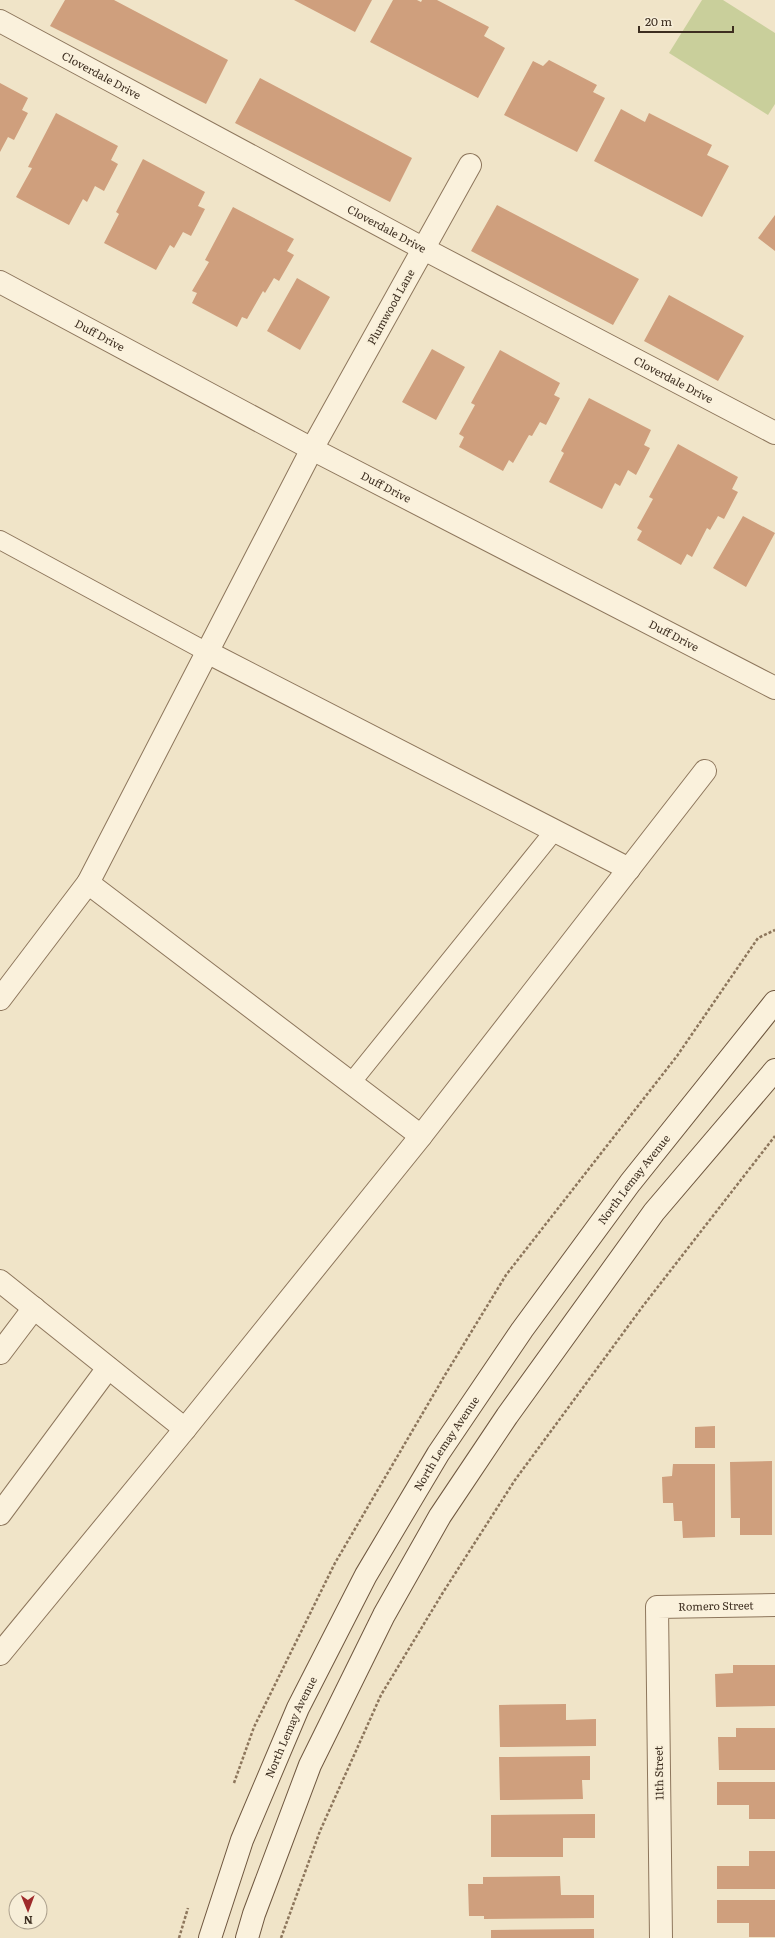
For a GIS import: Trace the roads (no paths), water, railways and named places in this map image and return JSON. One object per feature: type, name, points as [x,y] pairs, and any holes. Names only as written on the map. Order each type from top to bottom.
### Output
[{"type":"street","name":"Cloverdale Drive","points":[[0,21],[424,249],[775,433]]},
{"type":"street","name":"Plumwood Lane","points":[[0,999],[88,883],[312,449],[470,165]]},
{"type":"street","name":"Duff Drive","points":[[0,282],[312,449],[775,688]]},
{"type":"street","points":[[207,652],[630,869]]},
{"type":"street","points":[[0,1654],[185,1429],[421,1136],[705,771]]},
{"type":"street","points":[[88,883],[421,1136]]},
{"type":"street","name":"North Lemay Avenue","points":[[210,1938],[242,1840],[298,1708],[366,1575],[438,1454],[522,1330],[630,1183],[775,1002]]},
{"type":"street","points":[[247,1938],[254,1914],[310,1765],[384,1616],[440,1516],[507,1416],[654,1212],[775,1070]]},
{"type":"street","points":[[0,1281],[185,1429]]},
{"type":"street","points":[[0,1352],[34,1308]]},
{"type":"street","points":[[0,1514],[108,1368]]},
{"type":"street","name":"Romero Street","points":[[657,1607],[775,1605]]},
{"type":"street","name":"11th Street","points":[[657,1607],[660,1938]]},
{"type":"lane","points":[[2,546],[207,652]]},
{"type":"lane","points":[[351,1083],[555,830]]}]
